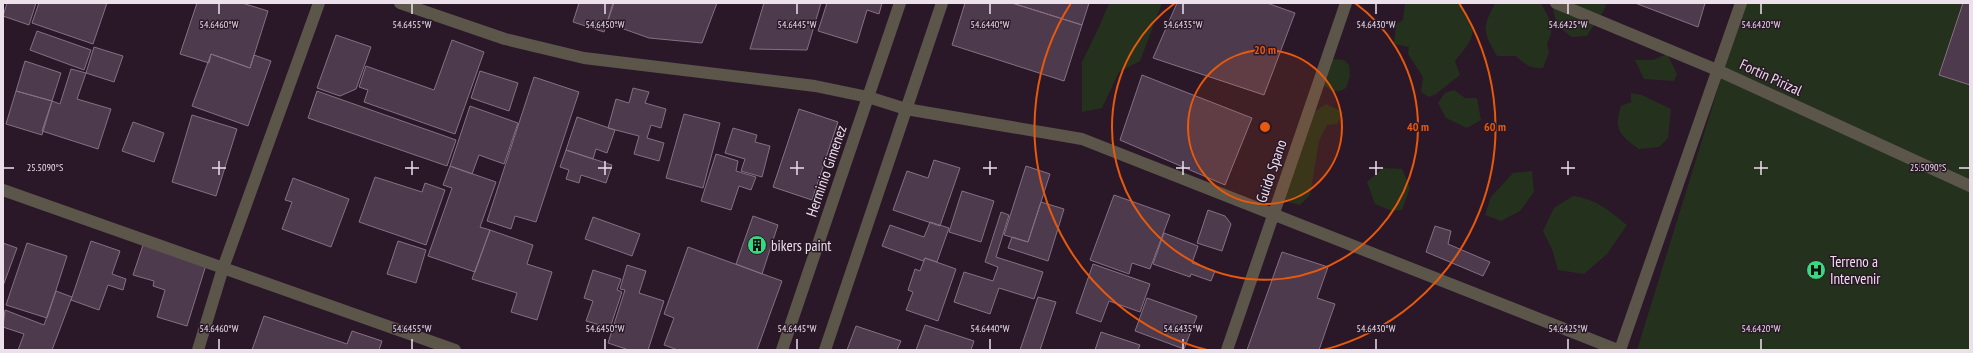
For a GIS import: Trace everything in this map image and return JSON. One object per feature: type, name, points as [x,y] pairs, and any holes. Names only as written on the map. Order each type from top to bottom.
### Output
[{"type":"street","points":[[198,350],[223,268],[319,3]]},
{"type":"street","points":[[400,3],[505,39],[584,58],[816,86],[868,97],[906,109],[1082,139],[1619,350],[1741,3]]},
{"type":"street","name":"Herminio Gimenez","points":[[782,350],[900,3]]},
{"type":"street","points":[[824,350],[942,3]]},
{"type":"street","name":"Guido Spano","points":[[1227,350],[1346,3]]},
{"type":"street","name":"Fortin Pirizal","points":[[1556,3],[1717,70],[1970,186]]},
{"type":"street","points":[[3,190],[455,350]]},
{"type":"green space","points":[[1109,3],[1162,3],[1140,61],[1119,72],[1102,108],[1082,112],[1082,62]]},
{"type":"green space","points":[[1405,3],[1461,3],[1472,25],[1472,36],[1465,49],[1455,61],[1460,75],[1436,94],[1429,97],[1421,92],[1423,77],[1408,54],[1409,47],[1394,44],[1396,24],[1403,20]]},
{"type":"green space","points":[[1495,3],[1541,3],[1552,24],[1551,34],[1547,44],[1549,53],[1543,68],[1535,68],[1528,65],[1516,56],[1497,56],[1489,41],[1486,30],[1488,18]]},
{"type":"green space","points":[[1558,3],[1607,3],[1603,12],[1587,36],[1572,37],[1557,26],[1553,9]]},
{"type":"green space","name":"Terreno a Intervenir","points":[[1739,3],[1970,3],[1970,350],[1637,350],[1720,82]]},
{"type":"green space","points":[[1667,54],[1677,74],[1674,81],[1644,79],[1635,60],[1653,60]]},
{"type":"green space","points":[[1333,59],[1344,60],[1349,65],[1350,76],[1346,88],[1338,91],[1329,89],[1319,81]]},
{"type":"green space","points":[[1454,90],[1465,98],[1477,98],[1481,120],[1467,128],[1446,118],[1438,103],[1445,93]]},
{"type":"green space","points":[[1631,93],[1642,95],[1671,109],[1668,138],[1659,147],[1639,149],[1627,140],[1620,132],[1618,121],[1621,106],[1631,102]]},
{"type":"green space","points":[[1326,104],[1343,112],[1337,124],[1327,125],[1319,141],[1310,195],[1300,205],[1284,201],[1306,117]]},
{"type":"green space","points":[[1383,168],[1402,169],[1410,188],[1402,210],[1392,211],[1375,204],[1367,182]]},
{"type":"green space","points":[[1532,171],[1534,192],[1520,211],[1501,221],[1485,215],[1491,197],[1513,173]]},
{"type":"green space","points":[[1573,196],[1596,203],[1608,210],[1627,225],[1607,254],[1584,274],[1558,270],[1552,249],[1543,231],[1554,208]]},
{"type":"building","points":[[7,3],[36,3],[29,25],[3,16]]},
{"type":"building","points":[[39,3],[107,3],[93,44],[32,23]]},
{"type":"building","points":[[197,3],[242,3],[268,11],[250,68],[211,54],[209,63],[180,54]]},
{"type":"building","points":[[579,3],[613,3],[604,32],[573,22]]},
{"type":"building","points":[[614,3],[717,3],[702,43],[649,38],[607,23]]},
{"type":"building","points":[[764,3],[821,3],[807,50],[750,49]]},
{"type":"building","points":[[827,3],[882,3],[879,14],[867,10],[857,43],[818,31]]},
{"type":"building","points":[[965,3],[1012,3],[1082,25],[1064,81],[952,45]]},
{"type":"building","points":[[1012,3],[1089,3],[1082,25]]},
{"type":"building","points":[[1177,3],[1267,3],[1295,13],[1264,95],[1153,58]]},
{"type":"building","points":[[1635,3],[1705,3],[1698,27]]},
{"type":"building","points":[[1963,3],[1970,3],[1970,85],[1939,75]]},
{"type":"building","points":[[37,31],[91,50],[84,70],[30,50]]},
{"type":"building","points":[[336,35],[371,47],[356,89],[340,96],[317,88]]},
{"type":"building","points":[[452,40],[484,52],[455,134],[364,102],[368,90],[359,87],[366,66],[434,90]]},
{"type":"building","points":[[94,47],[123,56],[114,82],[86,73]]},
{"type":"building","points":[[211,54],[250,68],[254,55],[271,61],[248,126],[192,106]]},
{"type":"building","points":[[25,61],[61,73],[52,101],[16,91]]},
{"type":"building","points":[[71,69],[86,73],[77,99],[111,109],[98,149],[42,131],[52,101],[60,104]]},
{"type":"building","points":[[480,71],[518,83],[509,111],[471,98]]},
{"type":"building","points":[[1142,75],[1252,118],[1225,185],[1120,140]]},
{"type":"building","points":[[534,77],[579,92],[536,222],[515,216],[511,229],[487,221]]},
{"type":"building","points":[[633,88],[649,92],[645,103],[666,109],[661,128],[651,125],[647,138],[664,143],[659,161],[634,154],[639,136],[608,128],[616,99],[629,103]]},
{"type":"building","points":[[16,91],[52,101],[42,135],[6,124]]},
{"type":"building","points":[[317,91],[456,140],[447,166],[308,118]]},
{"type":"building","points":[[470,106],[518,123],[504,164],[479,155],[472,174],[450,166]]},
{"type":"building","points":[[799,109],[838,122],[812,200],[773,187]]},
{"type":"building","points":[[684,114],[720,123],[703,188],[666,178]]},
{"type":"building","points":[[192,115],[237,129],[216,196],[172,182]]},
{"type":"building","points":[[577,117],[615,130],[607,153],[596,149],[593,159],[566,150]]},
{"type":"building","points":[[133,122],[164,133],[154,162],[122,151]]},
{"type":"building","points":[[733,128],[757,135],[755,142],[770,146],[762,177],[741,171],[745,159],[725,153]]},
{"type":"building","points":[[566,150],[612,165],[606,183],[581,175],[579,183],[566,179],[569,170],[560,167]]},
{"type":"building","points":[[716,154],[738,161],[736,171],[756,177],[751,190],[739,186],[731,210],[701,201]]},
{"type":"building","points":[[934,160],[960,168],[940,226],[893,210],[907,171],[928,178]]},
{"type":"building","points":[[450,166],[496,182],[480,227],[490,230],[475,272],[428,256],[452,188],[443,185]]},
{"type":"building","points":[[1026,166],[1050,174],[1028,242],[1004,235]]},
{"type":"building","points":[[375,177],[422,192],[425,183],[445,190],[426,245],[359,222]]},
{"type":"building","points":[[293,178],[349,199],[331,247],[282,229],[292,202],[285,200]]},
{"type":"building","points":[[962,191],[994,201],[981,242],[949,232]]},
{"type":"building","points":[[1114,195],[1170,215],[1150,269],[1132,263],[1129,274],[1090,260]]},
{"type":"building","points":[[1041,202],[1064,209],[1048,261],[1008,248],[1012,237],[1028,242]]},
{"type":"building","points":[[1208,210],[1225,216],[1231,224],[1222,251],[1197,243]]},
{"type":"building","points":[[1001,212],[1009,215],[996,257],[1043,272],[1034,299],[999,288],[990,314],[954,302],[964,272],[993,281],[998,267],[985,262]]},
{"type":"building","name":"bikers paint","points":[[753,216],[778,225],[762,274],[736,264]]},
{"type":"building","points":[[593,217],[640,234],[632,256],[585,239]]},
{"type":"building","points":[[930,222],[949,228],[937,262],[925,258],[923,261],[882,246],[890,225],[924,237]]},
{"type":"building","points":[[1435,226],[1451,231],[1448,244],[1490,262],[1483,276],[1426,252]]},
{"type":"building","points":[[490,230],[533,245],[527,264],[552,272],[537,320],[511,312],[517,293],[472,279]]},
{"type":"building","points":[[1164,233],[1198,246],[1192,263],[1215,271],[1211,281],[1191,274],[1190,277],[1153,264]]},
{"type":"building","points":[[91,241],[120,251],[112,274],[126,279],[123,290],[108,285],[99,310],[71,300]]},
{"type":"building","points":[[398,241],[426,250],[416,283],[387,274]]},
{"type":"building","points":[[3,243],[17,248],[3,286]]},
{"type":"building","points":[[27,243],[67,256],[47,318],[6,305]]},
{"type":"building","points":[[143,245],[206,265],[187,326],[157,317],[165,290],[153,286],[154,281],[133,275]]},
{"type":"building","points":[[688,247],[782,281],[757,350],[678,350],[664,345],[674,318],[664,314]]},
{"type":"building","points":[[1282,252],[1328,267],[1317,298],[1335,304],[1319,350],[1247,350]]},
{"type":"building","points":[[925,258],[956,269],[938,321],[906,310],[913,292],[908,290],[915,269],[920,271]]},
{"type":"building","points":[[1093,264],[1150,284],[1140,312],[1109,301],[1101,322],[1076,313]]},
{"type":"building","points":[[627,265],[646,271],[639,293],[664,301],[648,350],[629,350],[608,343],[625,290],[620,289]]},
{"type":"building","points":[[593,270],[621,279],[617,290],[622,292],[610,328],[586,321],[593,301],[584,298]]},
{"type":"building","points":[[56,291],[72,297],[52,350],[18,350],[24,334],[3,327],[5,310],[44,325]]},
{"type":"building","points":[[1038,297],[1056,302],[1040,350],[1020,350]]},
{"type":"building","points":[[1147,298],[1197,316],[1184,349],[1135,331]]},
{"type":"building","points":[[264,316],[347,344],[352,331],[382,341],[379,350],[252,350]]},
{"type":"building","points":[[925,325],[974,341],[971,350],[916,350]]},
{"type":"building","points":[[856,326],[901,341],[897,350],[847,350]]},
{"type":"building","points":[[1101,332],[1140,345],[1138,350],[1095,350]]},
{"type":"place","name":"bikers paint","points":[[757,245]]},
{"type":"place","name":"Terreno a Intervenir","points":[[1816,270]]}]
